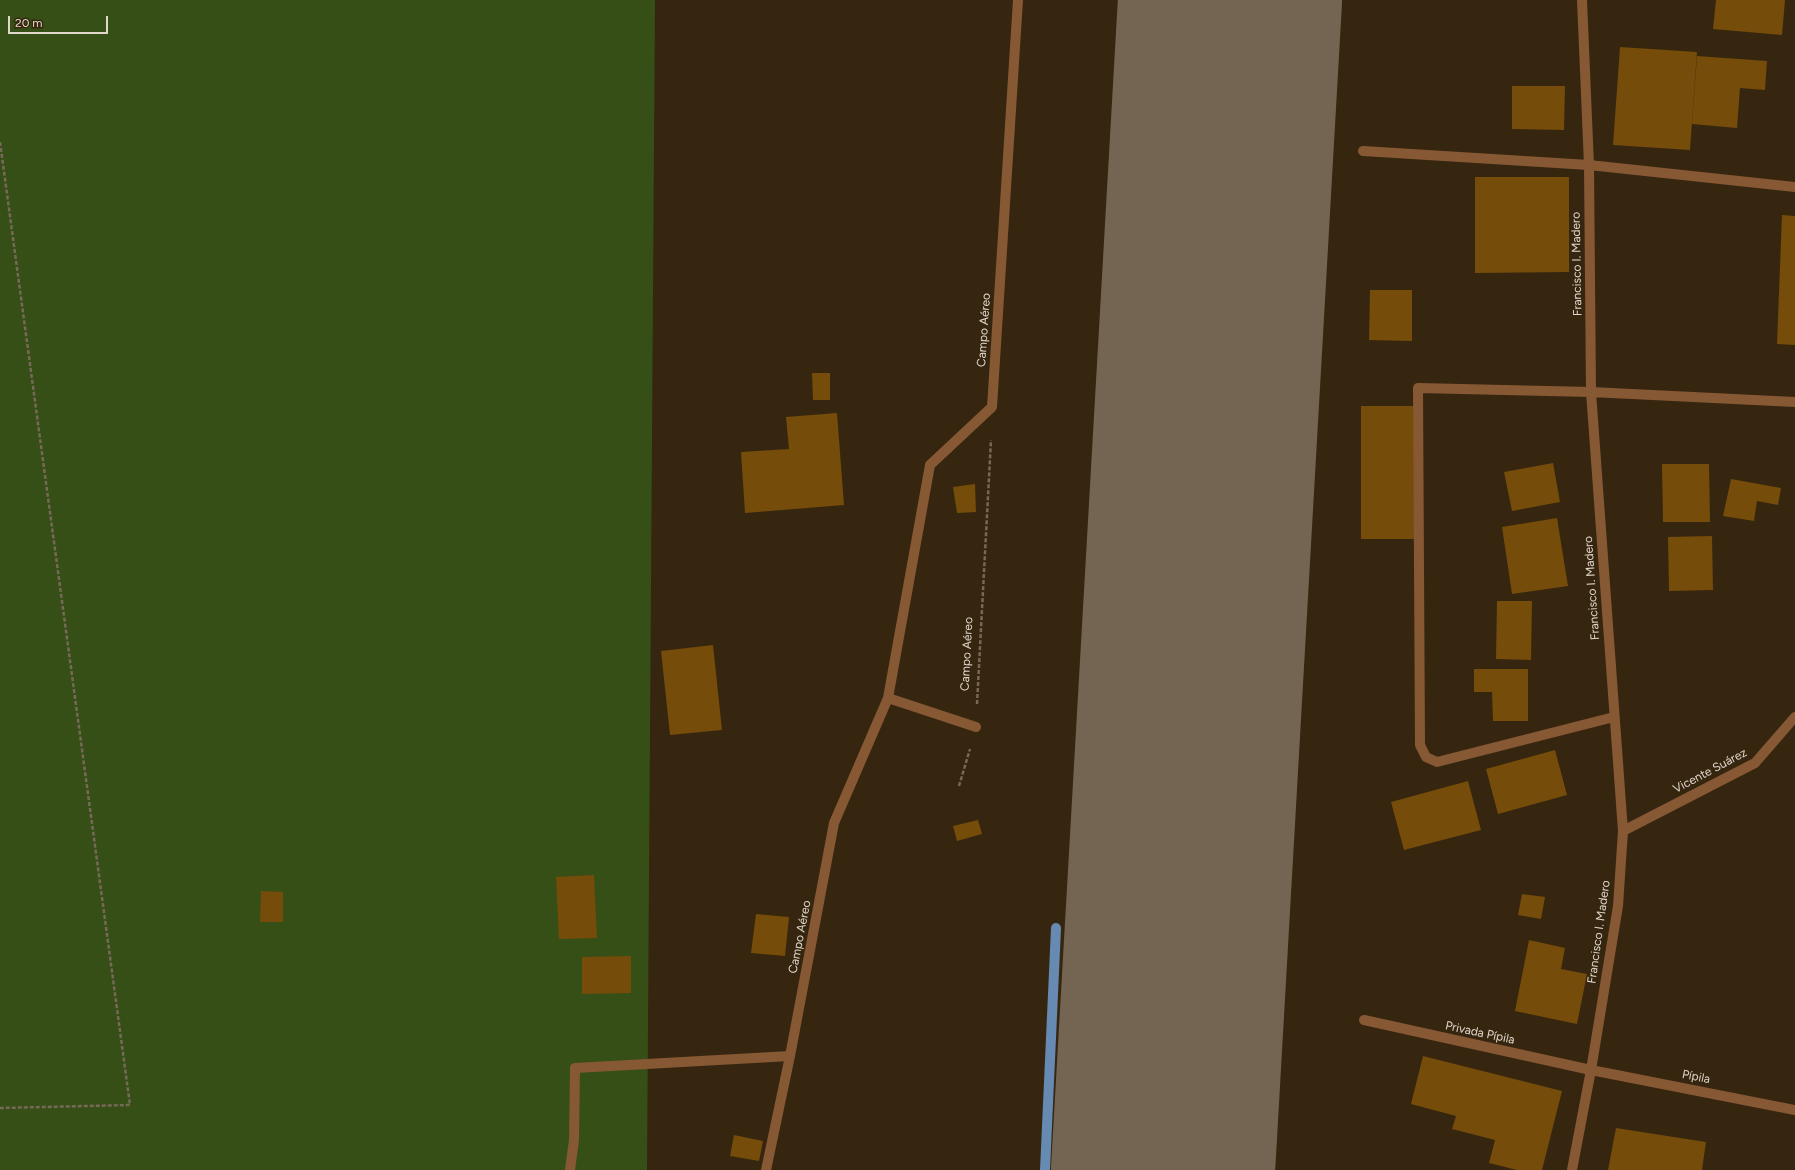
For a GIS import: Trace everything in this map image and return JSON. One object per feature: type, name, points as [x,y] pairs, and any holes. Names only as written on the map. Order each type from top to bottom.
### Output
[{"type":"street","name":"Campo Aéreo","points":[[766,1170],[790,1056],[834,823],[888,698],[930,465],[992,407],[1018,0]]},
{"type":"street","name":"Francisco I. Madero","points":[[1572,1170],[1591,1070],[1618,906],[1623,831],[1591,392],[1589,165],[1582,0]]},
{"type":"street","points":[[1363,151],[1589,165],[1795,187]]},
{"type":"street","points":[[1614,717],[1438,762],[1426,757],[1420,744],[1418,388],[1591,392],[1795,402]]},
{"type":"street","points":[[888,698],[976,727]]},
{"type":"street","name":"Vicente Suárez","points":[[1623,831],[1755,763],[1795,717]]},
{"type":"street","name":"Privada Pípila","points":[[1364,1020],[1591,1070]]},
{"type":"street","points":[[570,1170],[574,1140],[575,1068],[790,1056]]},
{"type":"street","name":"Pípila","points":[[1591,1070],[1795,1110]]},
{"type":"path","points":[[0,142],[130,1105],[0,1108]]},
{"type":"path","name":"Campo Aéreo","points":[[976,727],[992,407]]},
{"type":"path","points":[[959,786],[976,727]]},
{"type":"green space","points":[[0,0],[655,0],[647,1170],[0,1170]]},
{"type":"building","points":[[1716,0],[1785,0],[1782,35],[1713,29]]},
{"type":"building","points":[[1620,47],[1697,52],[1690,150],[1613,145]]},
{"type":"building","points":[[1697,56],[1767,61],[1765,90],[1740,88],[1737,128],[1692,124]]},
{"type":"building","points":[[1512,86],[1565,86],[1564,130],[1512,129]]},
{"type":"building","points":[[1475,177],[1569,177],[1569,272],[1475,273]]},
{"type":"building","points":[[1782,215],[1795,216],[1795,345],[1777,344]]},
{"type":"building","points":[[1370,290],[1412,290],[1412,341],[1369,340]]},
{"type":"building","points":[[812,373],[830,373],[830,400],[813,400]]},
{"type":"building","points":[[1361,406],[1414,406],[1415,539],[1361,539]]},
{"type":"building","points":[[837,413],[844,505],[745,513],[741,452],[789,449],[786,417]]},
{"type":"building","points":[[1553,463],[1560,502],[1512,511],[1504,472]]},
{"type":"building","points":[[1662,464],[1709,464],[1710,522],[1663,522]]},
{"type":"building","points":[[1731,479],[1781,488],[1778,505],[1757,501],[1754,521],[1723,516]]},
{"type":"building","points":[[975,484],[976,512],[957,513],[953,487]]},
{"type":"building","points":[[1557,518],[1568,586],[1512,594],[1502,527]]},
{"type":"building","points":[[1712,536],[1713,590],[1669,591],[1668,537]]},
{"type":"building","points":[[1497,601],[1532,601],[1531,660],[1496,659]]},
{"type":"building","points":[[713,645],[722,730],[670,735],[661,651]]},
{"type":"building","points":[[1474,669],[1528,669],[1528,721],[1493,721],[1492,692],[1474,692]]},
{"type":"building","points":[[1555,750],[1567,795],[1498,814],[1486,769]]},
{"type":"building","points":[[1468,781],[1481,830],[1404,850],[1391,802]]},
{"type":"building","points":[[978,820],[982,834],[957,841],[953,826]]},
{"type":"building","points":[[594,875],[597,938],[559,939],[556,877]]},
{"type":"building","points":[[261,891],[283,892],[283,922],[260,922]]},
{"type":"building","points":[[1522,894],[1545,897],[1541,919],[1518,915]]},
{"type":"building","points":[[756,914],[789,917],[785,956],[751,953]]},
{"type":"building","points":[[1529,940],[1565,948],[1561,969],[1587,974],[1577,1024],[1515,1011]]},
{"type":"building","points":[[631,956],[631,993],[582,994],[582,957]]},
{"type":"building","points":[[1423,1056],[1562,1091],[1542,1170],[1517,1170],[1489,1163],[1495,1140],[1452,1129],[1456,1116],[1411,1104]]},
{"type":"building","points":[[1616,1128],[1706,1142],[1702,1170],[1608,1170]]},
{"type":"building","points":[[734,1135],[763,1141],[759,1161],[730,1156]]},
{"type":"waterway","points":[[1045,1170],[1056,928]]},
{"type":"runway","points":[[1163,1170],[1230,0]]}]
